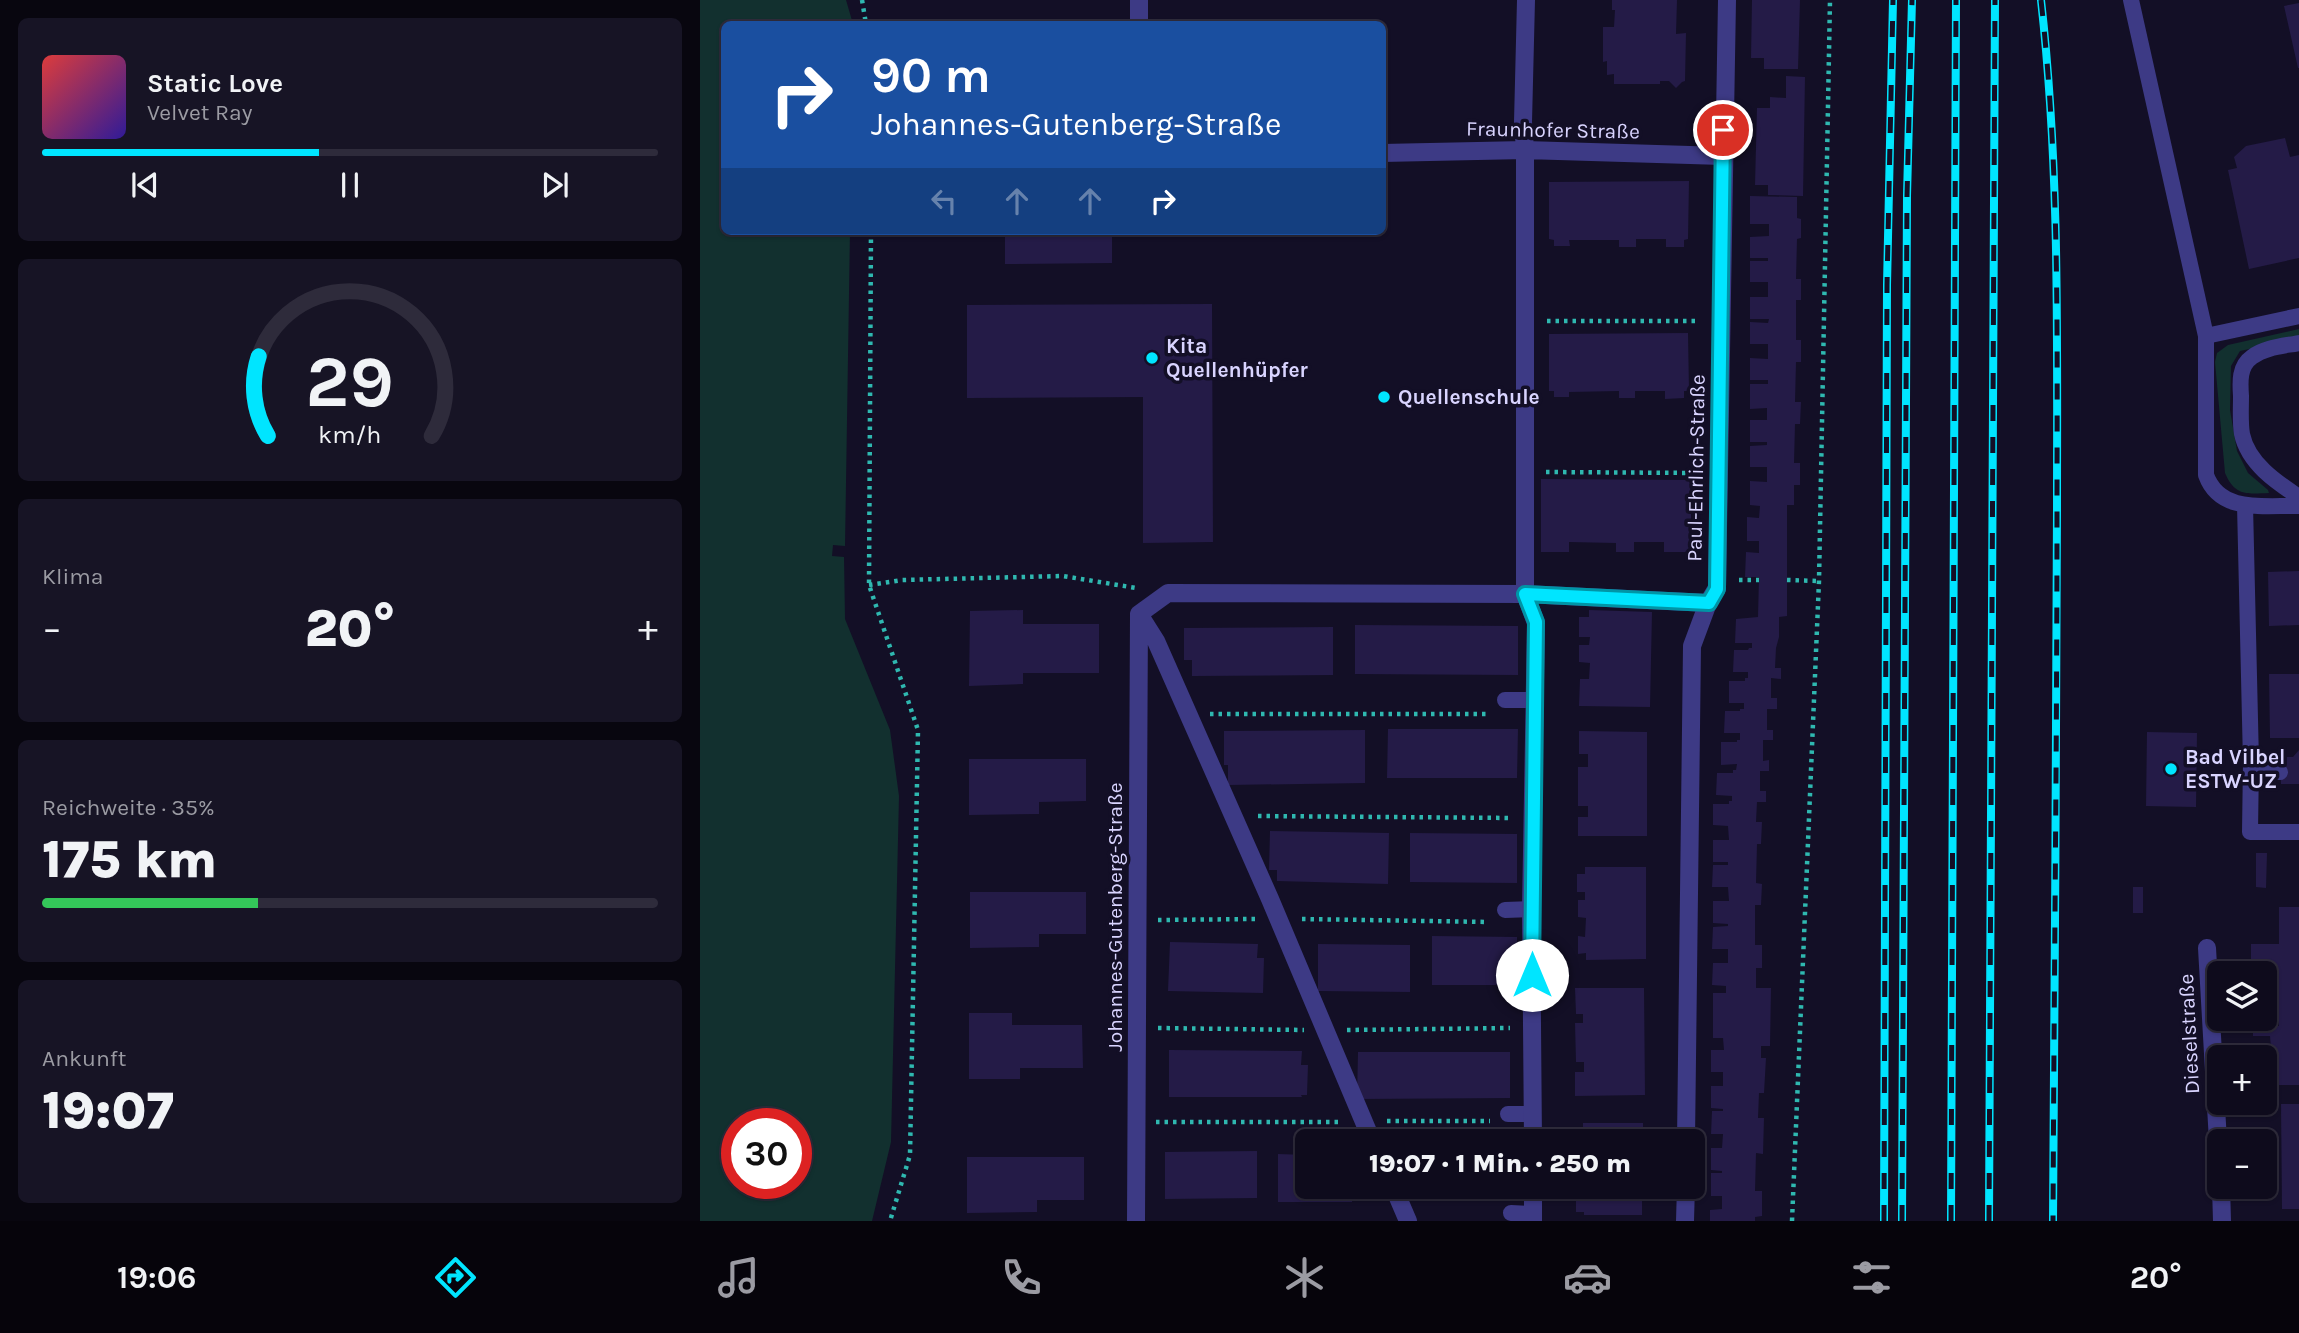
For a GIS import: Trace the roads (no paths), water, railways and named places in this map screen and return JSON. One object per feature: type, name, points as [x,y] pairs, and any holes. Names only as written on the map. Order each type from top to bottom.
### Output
[{"type":"street","points":[[1139,0],[1139,21]]},
{"type":"street","points":[[1526,0],[1523,122],[1525,594],[1536,622],[1531,909],[1533,1129]]},
{"type":"street","name":"Paul-Ehrlich-Straße","points":[[1686,1129],[1692,646],[1717,589],[1727,0]]},
{"type":"street","name":"Fraunhofer Straße","points":[[1386,153],[1525,150],[1723,156]]},
{"type":"street","points":[[1367,1129],[1279,919],[1156,641],[1139,614],[1168,593],[1525,594],[1709,603]]},
{"type":"street","name":"Johannes-Gutenberg-Straße","points":[[1136,1221],[1139,614]]},
{"type":"street","name":"Dieselstraße","points":[[2207,948],[2217,1129]]},
{"type":"street","points":[[1399,1199],[1408,1221]]},
{"type":"street","points":[[1532,1217],[1533,1199]]},
{"type":"street","points":[[1685,1221],[1686,1199]]},
{"type":"street","points":[[2221,1199],[2222,1221]]},
{"type":"lane","points":[[2131,0],[2206,336],[2206,475],[2211,488],[2223,499],[2245,505],[2299,506]]},
{"type":"lane","points":[[2206,336],[2299,316]]},
{"type":"lane","points":[[2299,343],[2268,350],[2250,358],[2240,379],[2242,433],[2245,444],[2268,474],[2299,497]]},
{"type":"lane","points":[[2245,505],[2250,832],[2299,832]]},
{"type":"lane","points":[[1503,707],[1535,700]]},
{"type":"lane","points":[[2250,762],[2259,770],[2280,772]]},
{"type":"lane","points":[[1502,916],[1531,909]]},
{"type":"lane","points":[[1504,1118],[1533,1114]]},
{"type":"lane","points":[[1511,1213],[1532,1217]]},
{"type":"railway","points":[[1884,1221],[1887,285],[1893,0]]},
{"type":"railway","points":[[1902,1221],[1907,196],[1912,0]]},
{"type":"railway","points":[[1951,1221],[1956,0]]},
{"type":"railway","points":[[1989,1221],[1995,0]]},
{"type":"railway","points":[[2041,0],[2052,127],[2057,318],[2053,1221]]},
{"type":"place","name":"Kita Quellenhüpfer","points":[[1152,358]]},
{"type":"place","name":"Quellenschule","points":[[1384,397]]},
{"type":"place","name":"Bad Vilbel ESTW-UZ","points":[[2171,769]]}]
